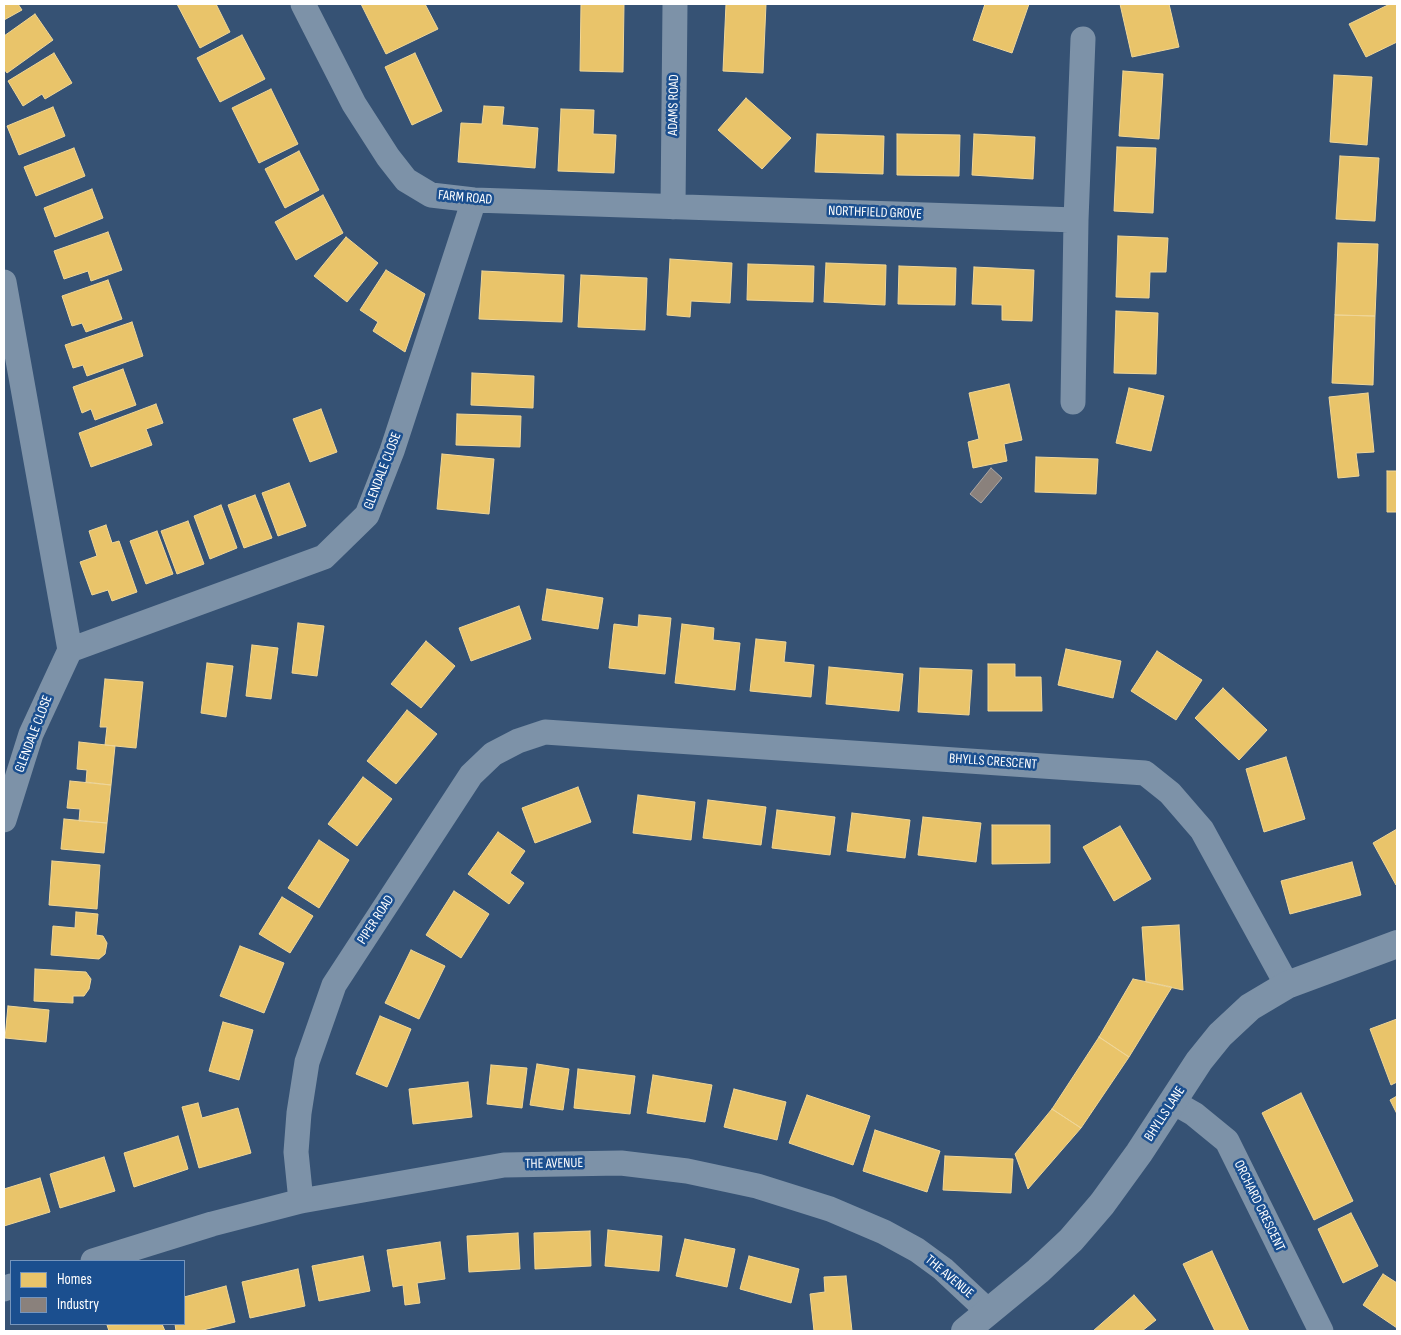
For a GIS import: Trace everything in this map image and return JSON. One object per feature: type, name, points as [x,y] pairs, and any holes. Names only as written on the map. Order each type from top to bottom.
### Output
[{"type":"street","name":"FARM ROAD","points":[[303,4],[354,104],[388,157],[406,180],[430,195],[474,200],[673,207]]},
{"type":"street","name":"ADAMS ROAD","points":[[673,207],[675,4]]},
{"type":"street","points":[[1073,402],[1076,220],[1083,39]]},
{"type":"street","name":"GLENDALE CLOSE","points":[[4,820],[31,734],[70,650],[324,556],[367,515],[392,451],[474,200]]},
{"type":"street","name":"NORTHFIELD GROVE","points":[[673,207],[1076,220]]},
{"type":"street","points":[[4,282],[70,650]]},
{"type":"street","name":"PIPER ROAD","points":[[301,1201],[296,1152],[299,1113],[307,1062],[334,985],[471,775],[493,754],[518,741],[545,732],[584,733]]},
{"type":"street","name":"BHYLLS CRESCENT","points":[[584,733],[1145,773],[1170,793],[1202,830],[1287,985]]},
{"type":"street","name":"BHYLLS LANE","points":[[965,1331],[1038,1271],[1071,1240],[1113,1189],[1199,1061],[1220,1034],[1250,1008],[1287,985],[1397,944]]},
{"type":"street","name":"ORCHARD CRESCENT","points":[[1173,1102],[1194,1114],[1227,1141],[1321,1331]]},
{"type":"street","name":"THE AVENUE","points":[[96,1260],[212,1224],[301,1201],[504,1165],[621,1163],[687,1171],[766,1189],[830,1209],[884,1232],[917,1250],[943,1269],[989,1312]]},
{"type":"building: Homes","points":[[4,4],[18,4],[22,10],[4,20]]},
{"type":"building: Homes","points":[[177,4],[216,4],[230,32],[200,48]]},
{"type":"building: Homes","points":[[361,4],[425,4],[438,29],[386,54]]},
{"type":"building: Homes","points":[[581,4],[624,4],[623,72],[580,71]]},
{"type":"building: Homes","points":[[726,4],[766,4],[763,73],[723,71]]},
{"type":"building: Homes","points":[[985,4],[1029,4],[1012,53],[973,40]]},
{"type":"building: Homes","points":[[1120,4],[1169,4],[1179,47],[1132,57]]},
{"type":"building: Homes","points":[[1390,4],[1397,4],[1397,42],[1366,57],[1349,24]]},
{"type":"building: Homes","points":[[35,14],[53,40],[7,73],[4,69],[4,36]]},
{"type":"building: Homes","points":[[242,35],[265,79],[220,102],[197,58]]},
{"type":"building: Homes","points":[[54,53],[72,83],[45,99],[42,94],[23,106],[8,81]]},
{"type":"building: Homes","points":[[415,53],[442,111],[412,125],[385,67]]},
{"type":"building: Homes","points":[[1123,71],[1163,74],[1159,139],[1119,136]]},
{"type":"building: Homes","points":[[1334,75],[1372,77],[1367,145],[1330,142]]},
{"type":"building: Homes","points":[[271,89],[298,144],[259,163],[232,108]]},
{"type":"building: Homes","points":[[746,98],[791,138],[762,169],[718,130]]},
{"type":"building: Homes","points":[[484,106],[504,107],[502,125],[538,128],[535,168],[458,162],[461,123],[482,124]]},
{"type":"building: Homes","points":[[53,107],[65,136],[19,155],[7,126]]},
{"type":"building: Homes","points":[[561,109],[594,110],[593,134],[616,135],[614,173],[558,171]]},
{"type":"building: Homes","points":[[817,134],[884,136],[883,174],[815,172]]},
{"type":"building: Homes","points":[[897,134],[960,135],[959,176],[897,175]]},
{"type":"building: Homes","points":[[974,134],[1035,137],[1033,179],[972,175]]},
{"type":"building: Homes","points":[[1117,147],[1156,148],[1153,213],[1114,211]]},
{"type":"building: Homes","points":[[74,148],[85,176],[36,196],[24,167]]},
{"type":"building: Homes","points":[[299,151],[319,190],[285,208],[265,169]]},
{"type":"building: Homes","points":[[1340,156],[1379,158],[1375,221],[1336,219]]},
{"type":"building: Homes","points":[[92,189],[103,218],[55,237],[44,208]]},
{"type":"building: Homes","points":[[323,195],[343,233],[296,260],[275,222]]},
{"type":"building: Homes","points":[[108,232],[122,270],[91,281],[88,271],[64,279],[54,251]]},
{"type":"building: Homes","points":[[1118,236],[1168,238],[1166,272],[1150,272],[1149,298],[1116,297]]},
{"type":"building: Homes","points":[[346,237],[378,263],[347,302],[314,276]]},
{"type":"building: Homes","points":[[1338,243],[1378,244],[1375,316],[1335,315]]},
{"type":"building: Homes","points":[[670,259],[732,263],[730,303],[691,301],[690,317],[667,315]]},
{"type":"building: Homes","points":[[826,263],[886,265],[885,305],[824,302]]},
{"type":"building: Homes","points":[[748,264],[814,266],[813,302],[747,300]]},
{"type":"building: Homes","points":[[899,266],[956,268],[955,305],[898,304]]},
{"type":"building: Homes","points":[[974,267],[1034,270],[1032,321],[1002,320],[1002,305],[972,304]]},
{"type":"building: Homes","points":[[386,270],[425,294],[405,352],[373,331],[378,322],[360,310]]},
{"type":"building: Homes","points":[[482,271],[564,275],[562,322],[479,319]]},
{"type":"building: Homes","points":[[581,275],[647,278],[645,330],[578,327]]},
{"type":"building: Homes","points":[[108,280],[122,319],[86,332],[82,323],[72,326],[62,296]]},
{"type":"building: Homes","points":[[1116,311],[1158,313],[1156,374],[1114,373]]},
{"type":"building: Homes","points":[[1335,315],[1375,316],[1373,385],[1332,383]]},
{"type":"building: Homes","points":[[132,322],[143,356],[87,376],[83,365],[73,368],[65,345]]},
{"type":"building: Homes","points":[[123,369],[136,405],[95,420],[91,409],[82,413],[73,387]]},
{"type":"building: Homes","points":[[472,373],[534,376],[533,408],[471,405]]},
{"type":"building: Homes","points":[[1009,384],[1022,440],[1004,444],[1007,461],[973,468],[968,442],[979,439],[969,393]]},
{"type":"building: Homes","points":[[1129,388],[1164,396],[1151,451],[1116,443]]},
{"type":"building: Homes","points":[[1368,393],[1374,452],[1356,453],[1359,476],[1338,478],[1329,397]]},
{"type":"building: Homes","points":[[156,404],[163,423],[146,429],[152,445],[91,467],[79,433]]},
{"type":"building: Homes","points":[[321,409],[337,452],[310,462],[293,419]]},
{"type":"building: Homes","points":[[457,414],[521,416],[520,447],[456,445]]},
{"type":"building: Homes","points":[[442,454],[494,459],[489,514],[437,509]]},
{"type":"building: Homes","points":[[1036,457],[1098,459],[1096,494],[1035,492]]},
{"type":"building: Homes","points":[[1387,471],[1397,471],[1397,512],[1387,512]]},
{"type":"building: Homes","points":[[289,483],[306,526],[278,536],[262,493]]},
{"type":"building: Homes","points":[[255,495],[272,538],[244,548],[228,505]]},
{"type":"building: Homes","points":[[221,505],[237,548],[210,559],[194,516]]},
{"type":"building: Homes","points":[[188,521],[204,564],[177,574],[161,531]]},
{"type":"building: Homes","points":[[106,525],[112,543],[119,541],[137,592],[112,601],[108,590],[92,595],[80,562],[97,556],[89,531]]},
{"type":"building: Homes","points":[[157,531],[173,574],[146,584],[130,541]]},
{"type":"building: Homes","points":[[547,589],[603,598],[598,629],[542,620]]},
{"type":"building: Homes","points":[[519,606],[531,639],[471,661],[459,628]]},
{"type":"building: Homes","points":[[639,615],[671,618],[665,674],[609,668],[614,624],[638,627]]},
{"type":"building: Homes","points":[[298,623],[324,626],[317,676],[292,673]]},
{"type":"building: Homes","points":[[682,624],[714,628],[713,640],[740,643],[735,690],[675,683]]},
{"type":"building: Homes","points":[[756,639],[786,642],[784,662],[814,665],[811,697],[750,691]]},
{"type":"building: Homes","points":[[426,641],[455,666],[421,708],[391,684]]},
{"type":"building: Homes","points":[[252,645],[278,648],[271,699],[246,696]]},
{"type":"building: Homes","points":[[1066,649],[1121,661],[1113,698],[1058,685]]},
{"type":"building: Homes","points":[[1157,651],[1202,680],[1176,720],[1131,691]]},
{"type":"building: Homes","points":[[207,663],[233,666],[226,717],[201,713]]},
{"type":"building: Homes","points":[[988,664],[1015,664],[1015,677],[1041,677],[1042,711],[988,711]]},
{"type":"building: Homes","points":[[829,667],[903,674],[899,711],[826,704]]},
{"type":"building: Homes","points":[[920,668],[972,670],[969,715],[918,712]]},
{"type":"building: Homes","points":[[105,679],[143,682],[136,748],[105,745],[107,727],[100,727]]},
{"type":"building: Homes","points":[[1223,688],[1267,730],[1239,760],[1195,718]]},
{"type":"building: Homes","points":[[407,710],[437,734],[396,784],[367,761]]},
{"type":"building: Homes","points":[[79,742],[115,746],[111,785],[86,782],[87,770],[77,769]]},
{"type":"building: Homes","points":[[1286,757],[1305,819],[1264,832],[1246,769]]},
{"type":"building: Homes","points":[[363,777],[392,799],[357,846],[328,824]]},
{"type":"building: Homes","points":[[70,781],[111,785],[107,823],[79,821],[80,809],[67,808]]},
{"type":"building: Homes","points":[[578,787],[591,822],[535,843],[522,808]]},
{"type":"building: Homes","points":[[638,795],[695,802],[691,840],[633,833]]},
{"type":"building: Homes","points":[[708,800],[766,807],[761,845],[703,838]]},
{"type":"building: Homes","points":[[777,810],[835,817],[830,855],[772,848]]},
{"type":"building: Homes","points":[[852,813],[910,820],[905,858],[847,851]]},
{"type":"building: Homes","points":[[923,817],[981,823],[976,862],[918,855]]},
{"type":"building: Homes","points":[[64,819],[107,823],[104,853],[61,849]]},
{"type":"building: Homes","points":[[992,825],[1050,825],[1050,863],[992,864]]},
{"type":"building: Homes","points":[[1120,826],[1151,879],[1114,901],[1083,847]]},
{"type":"building: Homes","points":[[1397,829],[1397,884],[1396,885],[1373,843]]},
{"type":"building: Homes","points":[[498,832],[525,851],[510,873],[524,883],[509,904],[468,874]]},
{"type":"building: Homes","points":[[319,840],[349,860],[319,908],[288,888]]},
{"type":"building: Homes","points":[[52,861],[100,865],[97,909],[49,905]]},
{"type":"building: Homes","points":[[1352,862],[1361,895],[1290,914],[1281,881]]},
{"type":"building: Homes","points":[[454,891],[489,914],[461,958],[426,935]]},
{"type":"building: Homes","points":[[282,897],[313,916],[290,953],[259,934]]},
{"type":"building: Homes","points":[[76,912],[98,914],[96,935],[103,936],[107,943],[105,954],[99,959],[51,955],[53,926],[75,928]]},
{"type":"building: Homes","points":[[1179,925],[1183,990],[1146,982],[1142,927]]},
{"type":"building: Homes","points":[[240,946],[284,963],[264,1013],[220,996]]},
{"type":"building: Homes","points":[[411,950],[445,966],[419,1019],[385,1003]]},
{"type":"building: Homes","points":[[35,969],[86,972],[91,979],[89,989],[84,996],[73,996],[73,1003],[34,1001]]},
{"type":"building: Homes","points":[[1133,979],[1172,987],[1129,1057],[1099,1037]]},
{"type":"building: Homes","points":[[8,1006],[49,1010],[46,1042],[5,1038]]},
{"type":"building: Homes","points":[[380,1016],[411,1029],[387,1087],[356,1074]]},
{"type":"building: Homes","points":[[1397,1019],[1397,1082],[1391,1085],[1370,1029]]},
{"type":"building: Homes","points":[[223,1022],[253,1030],[239,1080],[209,1071]]},
{"type":"building: Homes","points":[[1099,1037],[1129,1057],[1081,1128],[1052,1109]]},
{"type":"building: Homes","points":[[537,1064],[569,1069],[563,1110],[530,1105]]},
{"type":"building: Homes","points":[[491,1065],[527,1068],[522,1108],[487,1104]]},
{"type":"building: Homes","points":[[578,1069],[635,1076],[630,1114],[574,1108]]},
{"type":"building: Homes","points":[[653,1075],[712,1085],[705,1122],[647,1113]]},
{"type":"building: Homes","points":[[468,1082],[472,1117],[413,1124],[409,1089]]},
{"type":"building: Homes","points":[[734,1089],[786,1102],[777,1140],[724,1127]]},
{"type":"building: Homes","points":[[1301,1093],[1353,1201],[1314,1220],[1262,1113]]},
{"type":"building: Homes","points":[[807,1095],[870,1116],[853,1165],[789,1143]]},
{"type":"building: Homes","points":[[1397,1096],[1397,1114],[1390,1100]]},
{"type":"building: Homes","points":[[198,1103],[202,1118],[238,1108],[251,1153],[199,1168],[182,1107]]},
{"type":"building: Homes","points":[[1052,1109],[1081,1128],[1028,1189],[1015,1154]]},
{"type":"building: Homes","points":[[875,1130],[940,1151],[927,1192],[863,1171]]},
{"type":"building: Homes","points":[[178,1136],[188,1169],[134,1187],[124,1153]]},
{"type":"building: Homes","points":[[945,1156],[1013,1159],[1011,1193],[943,1190]]},
{"type":"building: Homes","points":[[104,1157],[115,1191],[60,1208],[50,1174]]},
{"type":"building: Homes","points":[[40,1178],[50,1212],[4,1226],[4,1189]]},
{"type":"building: Homes","points":[[1351,1213],[1378,1266],[1343,1283],[1318,1229]]},
{"type":"building: Homes","points":[[608,1230],[662,1236],[659,1271],[605,1266]]},
{"type":"building: Homes","points":[[590,1231],[591,1266],[535,1269],[534,1233]]},
{"type":"building: Homes","points":[[518,1233],[520,1269],[469,1272],[467,1236]]},
{"type":"building: Homes","points":[[685,1239],[735,1249],[727,1287],[676,1276]]},
{"type":"building: Homes","points":[[440,1242],[445,1279],[417,1283],[420,1303],[405,1305],[403,1285],[393,1287],[387,1250]]},
{"type":"building: Homes","points":[[1212,1251],[1249,1331],[1215,1331],[1183,1264]]},
{"type":"building: Homes","points":[[363,1256],[370,1291],[319,1301],[312,1266]]},
{"type":"building: Homes","points":[[749,1256],[799,1269],[791,1303],[740,1289]]},
{"type":"building: Homes","points":[[298,1269],[305,1306],[250,1318],[242,1282]]},
{"type":"building: Homes","points":[[1383,1274],[1397,1283],[1397,1328],[1363,1305]]},
{"type":"building: Homes","points":[[846,1276],[852,1331],[814,1331],[810,1294],[825,1292],[824,1277]]},
{"type":"building: Homes","points":[[226,1286],[235,1322],[199,1331],[176,1331],[175,1325],[185,1325],[185,1297]]},
{"type":"building: Homes","points":[[1134,1295],[1156,1320],[1142,1331],[1093,1331]]},
{"type":"building: Homes","points":[[107,1325],[162,1325],[165,1331],[109,1331]]},
{"type":"building: Industry","points":[[991,468],[1002,478],[981,503],[970,494]]}]
